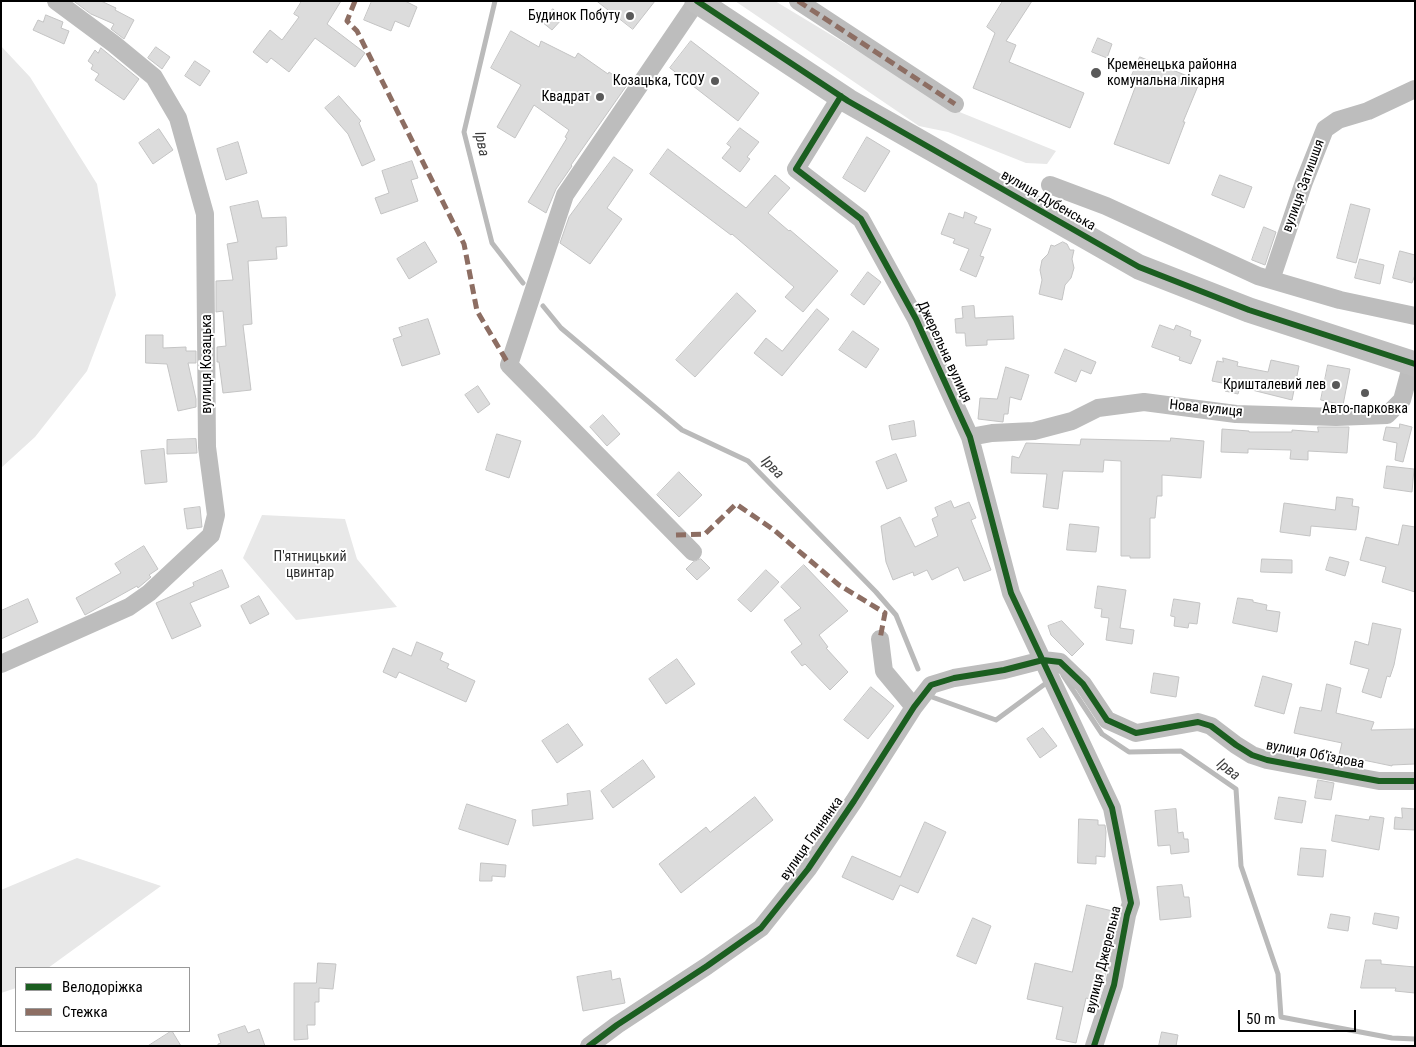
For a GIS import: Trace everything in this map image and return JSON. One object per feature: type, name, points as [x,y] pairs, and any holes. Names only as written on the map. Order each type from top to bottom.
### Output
[{"type":"main road","name":"вулиця Дубенська","points":[[697,1],[841,96],[1139,267],[1249,310],[1413,364]]},
{"type":"street","name":"вулиця Козацька","points":[[1,664],[129,607],[149,593],[211,535],[216,515],[207,447],[205,214],[178,118],[154,77],[114,44],[56,1]]},
{"type":"street","points":[[693,552],[509,365],[565,195],[697,1]]},
{"type":"street","points":[[798,1],[956,104]]},
{"type":"street","name":"вулиця Затишшя","points":[[1271,280],[1304,182],[1325,129],[1338,120],[1368,111],[1415,89]]},
{"type":"street","name":"Джерельна вулиця","points":[[841,96],[796,169],[861,219],[916,319],[970,437],[1011,593],[1048,671]]},
{"type":"street","points":[[1050,185],[1106,206],[1258,276],[1340,300],[1415,316]]},
{"type":"street","name":"Нова вулиця","points":[[970,437],[992,433],[1034,431],[1072,421],[1098,408],[1144,402],[1236,414],[1336,417],[1387,415],[1402,400],[1413,364]]},
{"type":"street","points":[[880,639],[884,671],[914,708]]},
{"type":"street","name":"вулиця Об'їздова","points":[[1048,671],[1060,662],[1083,684],[1107,720],[1136,733],[1198,722],[1211,726],[1252,755],[1267,760],[1379,781],[1415,780]]},
{"type":"street","name":"вулиця Глинянка","points":[[589,1046],[761,928],[808,869],[931,685],[954,678],[1004,670],[1048,671]]},
{"type":"street","name":"вулиця Джерельна","points":[[1048,671],[1112,808],[1131,903],[1114,985],[1094,1046]]},
{"type":"green space","points":[[735,1],[775,1],[957,111],[1056,151],[1047,164],[1026,163],[948,132],[919,126]]},
{"type":"green space","points":[[1,46],[30,77],[97,184],[116,295],[87,371],[35,437],[1,468]]},
{"type":"green space","name":"П'ятницький цвинтар","points":[[262,515],[345,519],[357,559],[397,607],[296,620],[243,558]]},
{"type":"green space","points":[[77,858],[161,886],[49,967],[15,967],[15,988],[1,993],[1,890]]},
{"type":"building","points":[[74,1],[101,1],[134,20],[124,39],[111,29],[114,24],[91,14]]},
{"type":"building","points":[[302,1],[341,1],[327,24],[365,53],[355,67],[315,38],[289,72],[271,58],[267,63],[253,52],[270,30],[282,40],[299,17],[294,14]]},
{"type":"building","points":[[372,1],[405,1],[417,7],[409,27],[395,21],[391,31],[364,20]]},
{"type":"building","name":"Будинок Побуту","points":[[597,1],[655,1],[633,29]]},
{"type":"building","points":[[1003,1],[1032,1],[1006,41],[1016,45],[1009,62],[1084,93],[1070,128],[973,88],[995,33],[987,27]]},
{"type":"building","points":[[553,9],[563,18],[552,30],[542,22]]},
{"type":"building","points":[[46,15],[63,22],[61,28],[69,31],[64,44],[33,30],[38,20],[43,22]]},
{"type":"building","points":[[511,31],[539,47],[541,41],[575,58],[578,53],[627,85],[571,165],[556,189],[546,213],[528,202],[567,138],[565,137],[569,130],[534,105],[515,138],[497,127],[521,85],[491,68]]},
{"type":"building","points":[[1098,38],[1112,44],[1107,58],[1092,52]]},
{"type":"building","name":"Козацька, ТСОУ","points":[[691,41],[759,93],[738,121],[670,68]]},
{"type":"building","points":[[156,47],[170,57],[162,69],[148,58]]},
{"type":"building","points":[[101,48],[139,79],[124,100],[95,80],[99,74],[91,69],[93,65],[88,61],[95,50],[98,53]]},
{"type":"building","points":[[1140,57],[1200,81],[1183,122],[1185,122],[1169,164],[1114,144],[1136,85],[1129,82]]},
{"type":"building","points":[[195,61],[210,71],[200,86],[185,76]]},
{"type":"building","points":[[339,96],[361,121],[359,123],[375,160],[362,166],[348,134],[325,108]]},
{"type":"building","points":[[740,128],[759,142],[747,157],[750,159],[740,172],[722,158],[731,147],[727,144]]},
{"type":"building","points":[[159,129],[173,150],[153,164],[139,143]]},
{"type":"building","points":[[867,137],[890,151],[865,192],[843,178]]},
{"type":"building","points":[[238,142],[247,173],[226,180],[217,149]]},
{"type":"building","points":[[668,149],[746,208],[775,175],[790,188],[768,213],[838,271],[803,312],[785,297],[794,287],[732,234],[650,174]]},
{"type":"building","points":[[614,157],[633,170],[607,208],[622,219],[590,264],[560,243],[569,217]]},
{"type":"building","points":[[412,161],[418,178],[411,180],[418,201],[381,214],[375,198],[389,193],[382,171]]},
{"type":"building","points":[[1220,175],[1252,187],[1244,208],[1212,195]]},
{"type":"building","points":[[258,201],[262,218],[286,217],[287,246],[276,247],[277,259],[248,261],[252,324],[243,325],[251,390],[223,393],[219,362],[217,362],[217,347],[226,346],[223,311],[216,312],[216,281],[233,280],[227,244],[238,242],[230,207]]},
{"type":"building","points":[[1351,204],[1370,209],[1356,263],[1337,258]]},
{"type":"building","points":[[965,212],[977,217],[974,223],[991,229],[980,256],[984,257],[976,277],[960,270],[969,249],[953,243],[955,239],[941,234],[949,213],[963,218]]},
{"type":"building","points":[[1264,227],[1276,232],[1265,265],[1252,260]]},
{"type":"building","points":[[425,242],[437,262],[409,279],[397,259]]},
{"type":"building","points":[[1063,242],[1067,244],[1070,250],[1074,250],[1072,259],[1074,268],[1071,278],[1065,285],[1062,300],[1039,294],[1042,280],[1040,270],[1042,260],[1048,254],[1051,245],[1054,246]]},
{"type":"building","points":[[1400,251],[1415,255],[1415,275],[1412,283],[1393,278]]},
{"type":"building","points":[[1360,259],[1384,265],[1380,284],[1355,278]]},
{"type":"building","points":[[868,272],[881,282],[864,305],[851,295]]},
{"type":"building","points":[[737,293],[756,311],[695,377],[676,360]]},
{"type":"building","points":[[974,306],[975,318],[1013,316],[1014,339],[987,340],[987,345],[966,346],[965,333],[956,333],[955,319],[963,318],[962,307]]},
{"type":"building","points":[[817,309],[829,319],[782,376],[754,353],[766,338],[782,351]]},
{"type":"building","points":[[428,319],[440,354],[402,366],[393,339],[402,336],[399,328]]},
{"type":"building","points":[[1160,325],[1174,330],[1176,325],[1191,331],[1190,336],[1201,340],[1191,364],[1179,360],[1180,357],[1152,347]]},
{"type":"building","points":[[853,331],[879,349],[866,368],[839,350]]},
{"type":"building","points":[[146,335],[163,335],[163,348],[186,347],[186,351],[196,351],[196,363],[188,363],[196,407],[178,411],[167,364],[146,363]]},
{"type":"building","points":[[1065,349],[1096,362],[1091,374],[1081,370],[1076,382],[1055,373]]},
{"type":"building","points":[[1223,358],[1238,362],[1237,366],[1268,372],[1271,360],[1299,366],[1292,400],[1240,387],[1238,394],[1225,391],[1227,384],[1212,381],[1217,361],[1223,362]]},
{"type":"building","name":"Кришталевий лев","points":[[1328,365],[1350,369],[1343,405],[1321,400]]},
{"type":"building","points":[[1006,367],[1029,375],[1021,400],[1010,397],[1008,414],[1004,414],[1003,422],[978,419],[980,398],[997,399]]},
{"type":"building","points":[[478,386],[490,404],[478,413],[465,395]]},
{"type":"building","points":[[603,415],[620,434],[607,446],[590,427]]},
{"type":"building","points":[[914,421],[916,436],[892,440],[889,426]]},
{"type":"building","points":[[1400,424],[1412,427],[1403,462],[1395,460],[1397,443],[1383,440],[1386,427],[1399,428]]},
{"type":"building","points":[[1318,427],[1349,427],[1347,453],[1308,451],[1308,460],[1290,459],[1291,450],[1248,449],[1248,453],[1221,452],[1222,429],[1249,432],[1292,432],[1292,430],[1318,432]]},
{"type":"building","points":[[497,434],[521,441],[509,478],[486,470]]},
{"type":"building","points":[[1171,438],[1204,441],[1201,478],[1162,475],[1162,496],[1157,496],[1155,518],[1150,518],[1150,558],[1121,556],[1121,461],[1104,460],[1103,472],[1063,471],[1058,509],[1043,507],[1047,474],[1011,473],[1012,456],[1019,458],[1026,443],[1080,445],[1081,439],[1170,441]]},
{"type":"building","points":[[196,439],[197,453],[167,454],[167,440]]},
{"type":"building","points":[[164,449],[167,482],[145,484],[141,451]]},
{"type":"building","points":[[896,454],[907,481],[887,489],[876,462]]},
{"type":"building","points":[[1387,466],[1414,469],[1412,492],[1384,488]]},
{"type":"building","points":[[679,472],[702,495],[679,517],[657,495]]},
{"type":"building","points":[[1337,497],[1353,499],[1352,506],[1359,507],[1356,530],[1311,526],[1310,536],[1280,532],[1284,503],[1335,510]]},
{"type":"building","points":[[951,501],[954,508],[969,502],[976,518],[971,520],[991,570],[964,581],[958,567],[932,580],[927,570],[914,576],[913,572],[893,580],[886,562],[881,526],[900,517],[915,547],[938,536],[932,519],[938,516],[935,508]]},
{"type":"building","points":[[200,507],[202,527],[187,529],[184,509]]},
{"type":"building","points":[[1070,524],[1099,527],[1096,552],[1067,550]]},
{"type":"building","points":[[1403,525],[1415,527],[1415,592],[1382,582],[1386,567],[1360,560],[1366,537],[1398,545]]},
{"type":"building","points":[[144,546],[158,569],[149,575],[151,577],[138,588],[137,586],[85,615],[76,598],[121,573],[115,564]]},
{"type":"building","points":[[1330,557],[1349,562],[1345,576],[1326,570]]},
{"type":"building","points":[[701,559],[710,568],[697,580],[686,569],[693,562]]},
{"type":"building","points":[[1262,559],[1292,560],[1292,573],[1261,572]]},
{"type":"building","points":[[804,565],[848,611],[819,635],[828,647],[826,648],[848,672],[830,690],[805,664],[802,666],[791,652],[802,644],[784,620],[801,608],[781,587]]},
{"type":"building","points":[[222,570],[229,587],[190,603],[201,626],[172,639],[156,603],[194,586],[193,583]]},
{"type":"building","points":[[766,570],[779,582],[751,612],[738,600]]},
{"type":"building","points":[[1098,586],[1126,590],[1120,628],[1134,630],[1132,644],[1106,640],[1109,618],[1101,617],[1102,609],[1095,608]]},
{"type":"building","points":[[259,596],[269,614],[250,624],[241,606]]},
{"type":"building","points":[[1238,598],[1253,600],[1253,602],[1267,605],[1266,610],[1280,612],[1277,632],[1233,623]]},
{"type":"building","points":[[28,599],[38,622],[1,639],[1,611]]},
{"type":"building","points":[[1174,599],[1200,603],[1197,624],[1189,623],[1188,628],[1174,626],[1175,617],[1171,616]]},
{"type":"building","points":[[1062,621],[1084,644],[1072,656],[1051,635],[1048,626]]},
{"type":"building","points":[[1373,623],[1401,629],[1394,665],[1390,677],[1387,676],[1381,698],[1362,692],[1369,669],[1350,664],[1355,641],[1368,645]]},
{"type":"building","points":[[417,642],[443,653],[440,660],[449,664],[447,668],[475,681],[466,702],[399,672],[396,678],[383,672],[393,648],[411,656]]},
{"type":"building","points":[[677,659],[695,684],[666,704],[649,679]]},
{"type":"building","points":[[1154,673],[1179,677],[1176,697],[1151,693]]},
{"type":"building","points":[[1263,676],[1292,684],[1284,714],[1255,706]]},
{"type":"building","points":[[1327,684],[1341,688],[1336,713],[1374,722],[1371,730],[1415,729],[1415,764],[1392,766],[1339,755],[1342,743],[1294,733],[1300,707],[1321,711]]},
{"type":"building","points":[[871,687],[894,706],[868,739],[844,720]]},
{"type":"building","points":[[568,724],[583,745],[557,763],[542,741]]},
{"type":"building","points":[[1043,728],[1057,746],[1040,758],[1027,739]]},
{"type":"building","points":[[643,760],[655,777],[613,808],[601,791]]},
{"type":"building","points":[[1318,780],[1334,783],[1331,800],[1315,798]]},
{"type":"building","points":[[590,791],[593,819],[533,826],[532,810],[568,805],[567,794]]},
{"type":"building","points":[[755,797],[773,820],[681,893],[659,864],[706,827],[710,832]]},
{"type":"building","points":[[1279,797],[1306,801],[1302,823],[1275,819]]},
{"type":"building","points":[[467,804],[516,820],[508,845],[459,829]]},
{"type":"building","points":[[1402,808],[1415,809],[1415,830],[1394,829],[1395,817],[1402,818]]},
{"type":"building","points":[[1176,809],[1178,833],[1183,832],[1184,839],[1188,839],[1189,852],[1171,854],[1170,845],[1158,846],[1155,811]]},
{"type":"building","points":[[1336,815],[1369,820],[1370,816],[1384,818],[1379,850],[1332,841]]},
{"type":"building","points":[[1079,819],[1098,820],[1098,825],[1105,825],[1105,857],[1096,856],[1096,864],[1078,863]]},
{"type":"building","points":[[925,822],[946,832],[918,893],[900,885],[893,900],[842,877],[852,856],[900,877]]},
{"type":"building","points":[[1301,848],[1326,850],[1323,877],[1298,875]]},
{"type":"building","points":[[481,863],[506,865],[505,877],[492,876],[492,881],[480,881]]},
{"type":"building","points":[[1182,885],[1184,897],[1189,897],[1191,917],[1160,920],[1157,887]]},
{"type":"building","points":[[1087,905],[1117,912],[1104,982],[1098,1001],[1086,998],[1076,1043],[1056,1039],[1063,1007],[1027,999],[1035,963],[1072,972]]},
{"type":"building","points":[[1375,913],[1399,917],[1397,929],[1373,924]]},
{"type":"building","points":[[1331,914],[1350,917],[1348,931],[1328,928]]},
{"type":"building","points":[[973,918],[991,926],[976,964],[957,956]]},
{"type":"building","points":[[1366,960],[1381,960],[1381,964],[1415,967],[1415,993],[1395,991],[1396,988],[1361,988]]},
{"type":"building","points":[[318,963],[336,964],[333,989],[319,988],[319,1002],[315,1002],[315,1025],[307,1025],[308,1039],[294,1040],[294,983],[316,983]]},
{"type":"building","points":[[611,971],[612,980],[620,978],[625,1003],[583,1011],[577,977]]},
{"type":"building","points":[[245,1026],[248,1033],[259,1029],[265,1046],[218,1046],[221,1043],[218,1035]]},
{"type":"building","points":[[173,1032],[181,1046],[148,1046]]},
{"type":"building","points":[[1162,1032],[1178,1035],[1176,1046],[1159,1046]]},
{"type":"waterway","name":"Ірва","points":[[495,1],[464,132],[492,243],[523,283]]},
{"type":"waterway","name":"Ірва","points":[[543,306],[561,328],[682,430],[748,461],[876,592],[896,615],[918,669]]},
{"type":"waterway","name":"Ірва","points":[[1063,675],[1102,734],[1129,752],[1181,751],[1236,789],[1241,866],[1278,974],[1281,1017],[1392,1038],[1415,1039]]},
{"type":"waterway","name":"Ірва","points":[[932,697],[996,720],[1049,681]]},
{"type":"marked path","points":[[355,1],[347,21],[357,31],[464,244],[477,311],[509,365]]},
{"type":"marked path","points":[[798,1],[955,104]]},
{"type":"marked path","points":[[676,535],[705,534],[736,504],[774,530],[839,585],[885,613],[880,639]]},
{"type":"cycle path","points":[[697,1],[848,101],[1139,267],[1249,310],[1415,364]]},
{"type":"cycle path","points":[[841,96],[796,169],[861,219],[916,319],[970,437],[1011,593],[1112,808],[1131,903],[1114,985],[1094,1046]]},
{"type":"cycle path","points":[[589,1046],[761,928],[808,869],[914,707],[931,685],[954,678],[1004,670],[1043,660],[1060,662],[1083,684],[1107,720],[1136,733],[1198,722],[1211,726],[1252,755],[1267,760],[1379,781],[1415,781]]},
{"type":"place","name":"Будинок Побуту","points":[[630,16]]},
{"type":"place","name":"Кременецька районна комунальна лікарня","points":[[1096,73]]},
{"type":"place","name":"Козацька, ТСОУ","points":[[715,81]]},
{"type":"place","name":"Квадрат","points":[[600,97]]},
{"type":"place","name":"Кришталевий лев","points":[[1336,385]]},
{"type":"place","name":"Авто-парковка","points":[[1365,393]]}]
